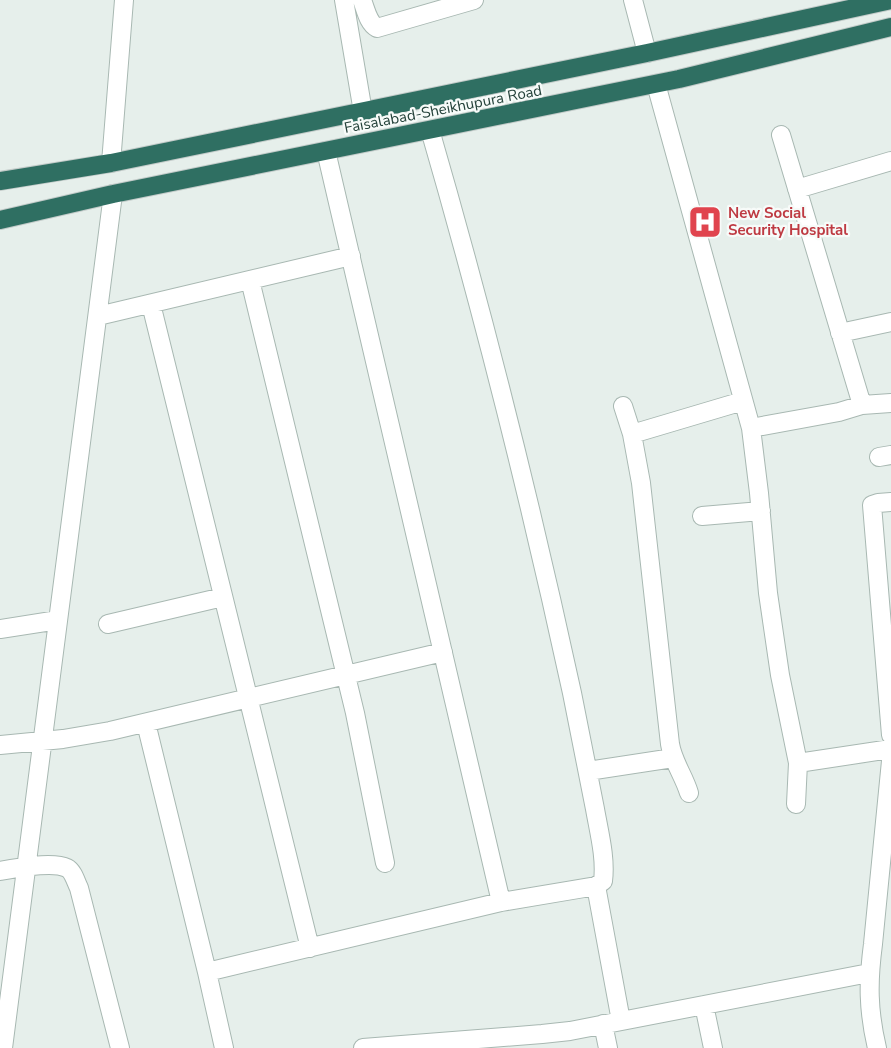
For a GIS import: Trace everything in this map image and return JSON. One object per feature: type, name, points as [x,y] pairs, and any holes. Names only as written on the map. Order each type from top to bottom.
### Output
[{"type":"highway","name":"Faisalabad-Sheikhupura Road","points":[[0,181],[111,163],[363,112],[891,0]]},
{"type":"highway","name":"Faisalabad-Sheikhupura Road","points":[[0,220],[113,194],[656,84],[891,27]]},
{"type":"street","points":[[111,163],[124,0]]},
{"type":"street","points":[[344,0],[363,112]]},
{"type":"street","points":[[362,0],[371,23],[377,28],[474,0]]},
{"type":"street","points":[[633,0],[647,53]]},
{"type":"street","points":[[656,84],[752,428],[770,605],[780,675],[798,763],[796,804]]},
{"type":"street","points":[[207,972],[501,902],[596,886],[603,881],[600,837],[568,674],[477,293],[430,130]]},
{"type":"street","points":[[781,135],[862,405]]},
{"type":"street","points":[[326,151],[501,902]]},
{"type":"street","points":[[797,189],[891,161]]},
{"type":"street","points":[[3,1048],[8,955],[27,866],[113,194]]},
{"type":"street","points":[[98,316],[351,256]]},
{"type":"street","points":[[250,280],[346,676],[368,772],[385,863]]},
{"type":"street","points":[[151,304],[310,948]]},
{"type":"street","points":[[840,333],[891,322]]},
{"type":"street","points":[[632,434],[743,401]]},
{"type":"street","points":[[752,428],[839,412],[862,405],[891,403]]},
{"type":"street","points":[[623,406],[632,434],[641,483],[669,744],[689,794]]},
{"type":"street","points":[[891,502],[872,505],[891,735]]},
{"type":"street","points":[[702,516],[761,511]]},
{"type":"street","points":[[108,624],[223,597]]},
{"type":"street","points":[[0,629],[58,620]]},
{"type":"street","points":[[0,745],[110,731],[443,652]]},
{"type":"street","points":[[146,723],[224,1048]]},
{"type":"street","points":[[798,763],[891,749]]},
{"type":"street","points":[[588,771],[673,758]]},
{"type":"street","points":[[877,1048],[870,1005],[869,973],[891,761]]},
{"type":"street","points":[[0,871],[27,866],[55,865],[66,867],[72,874],[79,888],[120,1048]]},
{"type":"street","points":[[596,886],[612,1023],[608,1048]]},
{"type":"street","points":[[363,1048],[549,1041],[612,1023],[869,973]]},
{"type":"street","points":[[704,1005],[713,1048]]},
{"type":"place","name":"New Social Security Hospital","points":[[705,222]]}]
